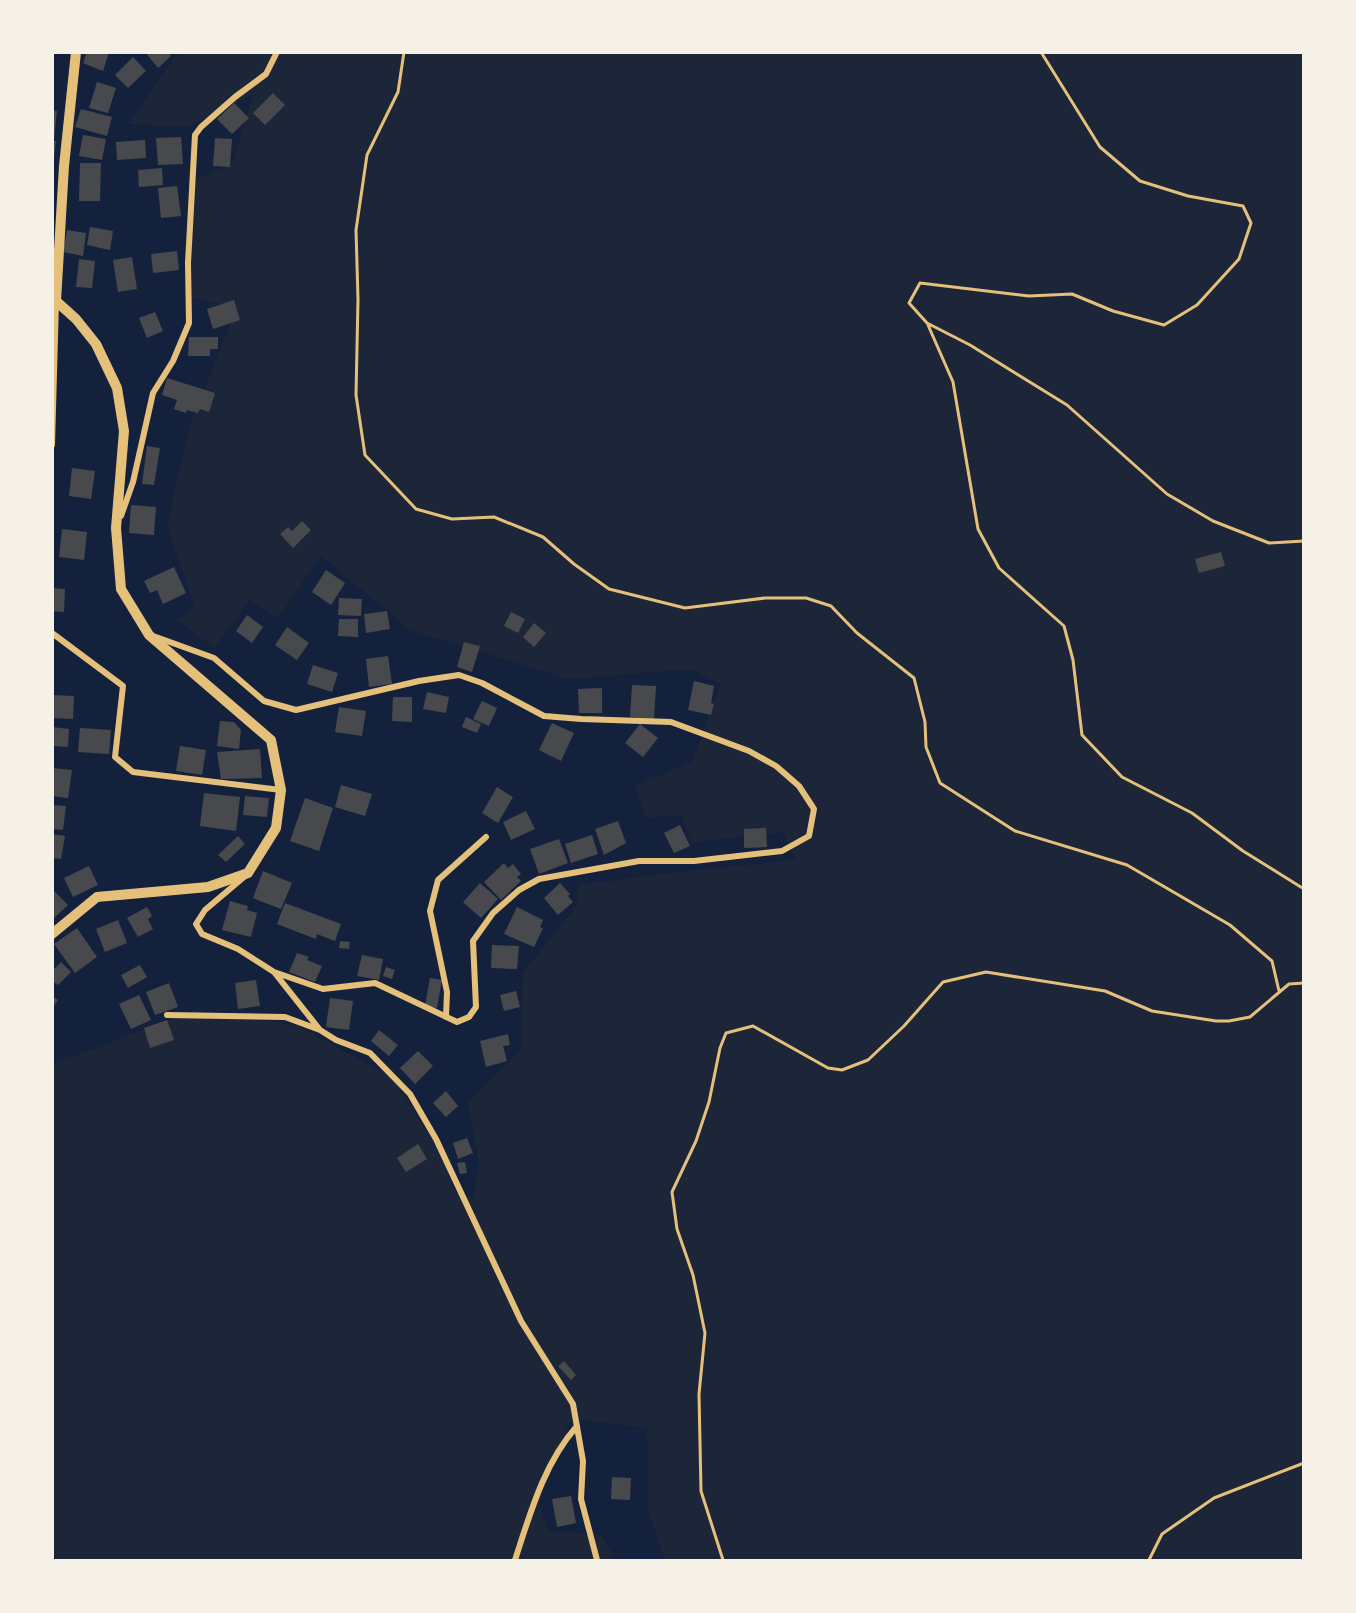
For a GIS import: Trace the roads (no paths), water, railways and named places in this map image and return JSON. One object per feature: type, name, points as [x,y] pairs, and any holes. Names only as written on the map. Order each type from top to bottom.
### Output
[{"type":"street","points":[[52,445],[54,301],[64,166],[76,52]]},
{"type":"street","points":[[116,528],[133,482],[153,393],[173,360],[189,323],[188,263],[195,135],[235,97],[266,74],[277,52]]},
{"type":"street","points":[[54,301],[76,320],[96,344],[117,388],[124,431],[116,528],[121,589],[149,635],[271,740],[280,790],[276,828],[248,873],[205,910],[196,924],[202,934],[238,949],[274,972],[323,989],[375,983],[457,1022],[469,1017],[476,1007],[473,941],[493,913],[519,890],[539,879],[639,861],[694,861],[782,851],[809,836],[814,809],[799,786],[777,766],[749,751],[671,722],[544,716],[482,683],[459,675],[419,681],[296,710],[264,701],[214,658],[149,635]]},
{"type":"street","points":[[52,633],[123,686],[115,757],[133,772],[280,790]]},
{"type":"street","points":[[446,1017],[447,992],[430,911],[438,880],[486,837]]},
{"type":"street","points":[[52,934],[97,897],[208,887],[248,873]]},
{"type":"street","points":[[274,972],[320,1030]]},
{"type":"street","points":[[167,1015],[285,1017],[370,1053],[410,1094],[436,1139],[521,1321],[573,1404],[583,1461],[581,1499],[597,1560]]},
{"type":"street","points":[[515,1560],[553,1459],[564,1440],[577,1426]]}]
